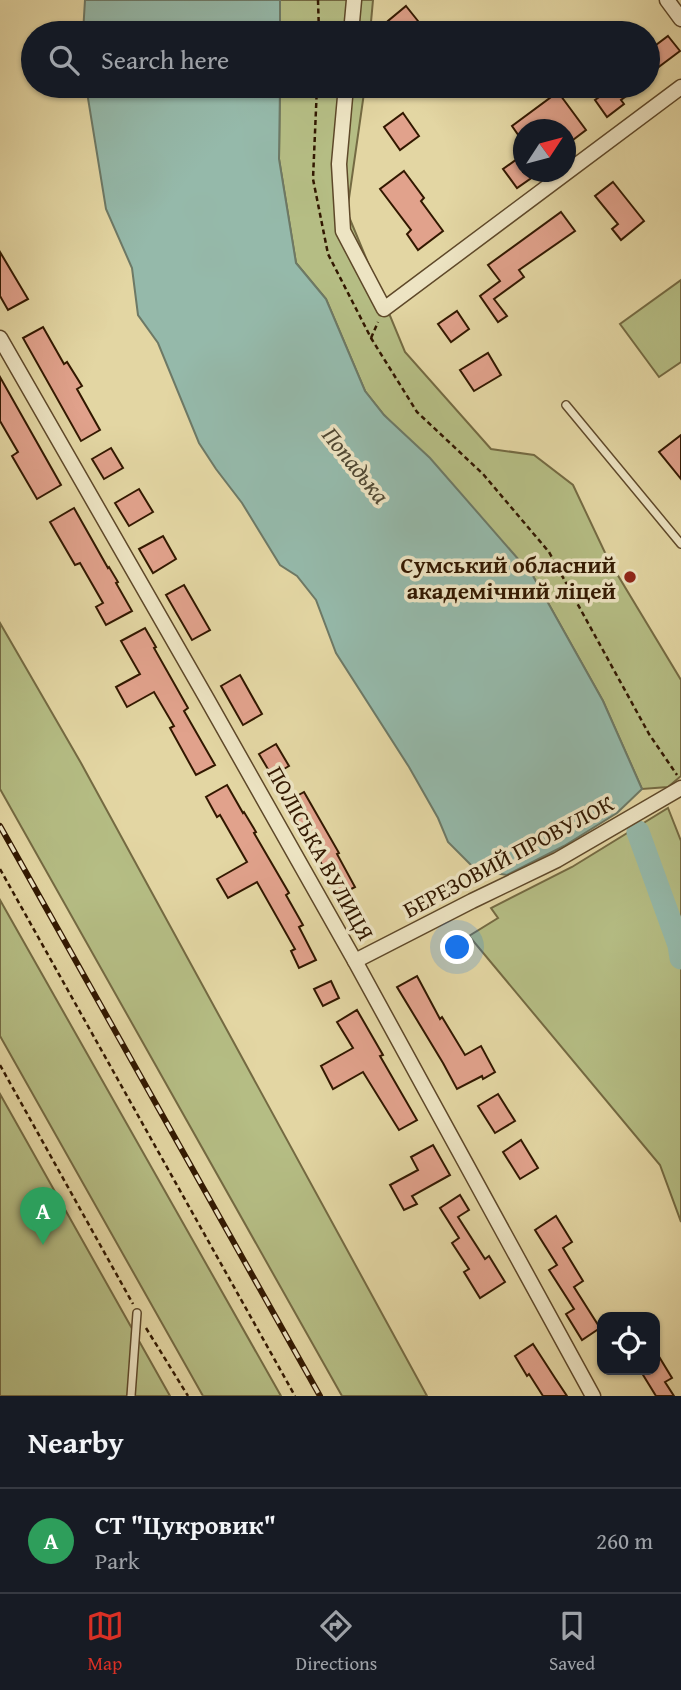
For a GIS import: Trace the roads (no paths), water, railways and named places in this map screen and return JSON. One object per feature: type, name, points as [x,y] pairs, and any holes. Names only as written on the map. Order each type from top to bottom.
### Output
[{"type":"street","points":[[352,21],[354,0]]},
{"type":"street","points":[[667,0],[681,19]]},
{"type":"street","points":[[345,98],[339,164],[343,231],[384,309],[681,87]]},
{"type":"street","name":"ПОЛІСЬКА ВУЛИЦЯ","points":[[0,338],[355,961],[593,1396]]},
{"type":"street","name":"БЕРЕЗОВИЙ ПРОВУЛОК","points":[[355,961],[557,860],[681,788]]},
{"type":"lane","points":[[566,405],[681,544]]},
{"type":"lane","points":[[131,1396],[137,1313]]},
{"type":"water","points":[[85,0],[280,0],[280,21],[84,21]]},
{"type":"water","points":[[88,98],[280,98],[279,159],[296,263],[326,299],[365,391],[384,415],[430,458],[533,576],[603,701],[642,789],[617,813],[564,846],[507,875],[476,870],[448,842],[438,818],[409,767],[336,653],[316,600],[297,576],[280,565],[242,503],[199,443],[158,343],[138,315],[132,268],[106,209]]},
{"type":"waterway","name":"Попадька","points":[[638,832],[679,945],[681,958]]},
{"type":"railway","points":[[0,826],[320,1396]]},
{"type":"place","name":"Сумський обласний академічний ліцей","points":[[630,577]]},
{"type":"place","name":"СТ \"Цукровик\"","points":[[43,1245]]}]
